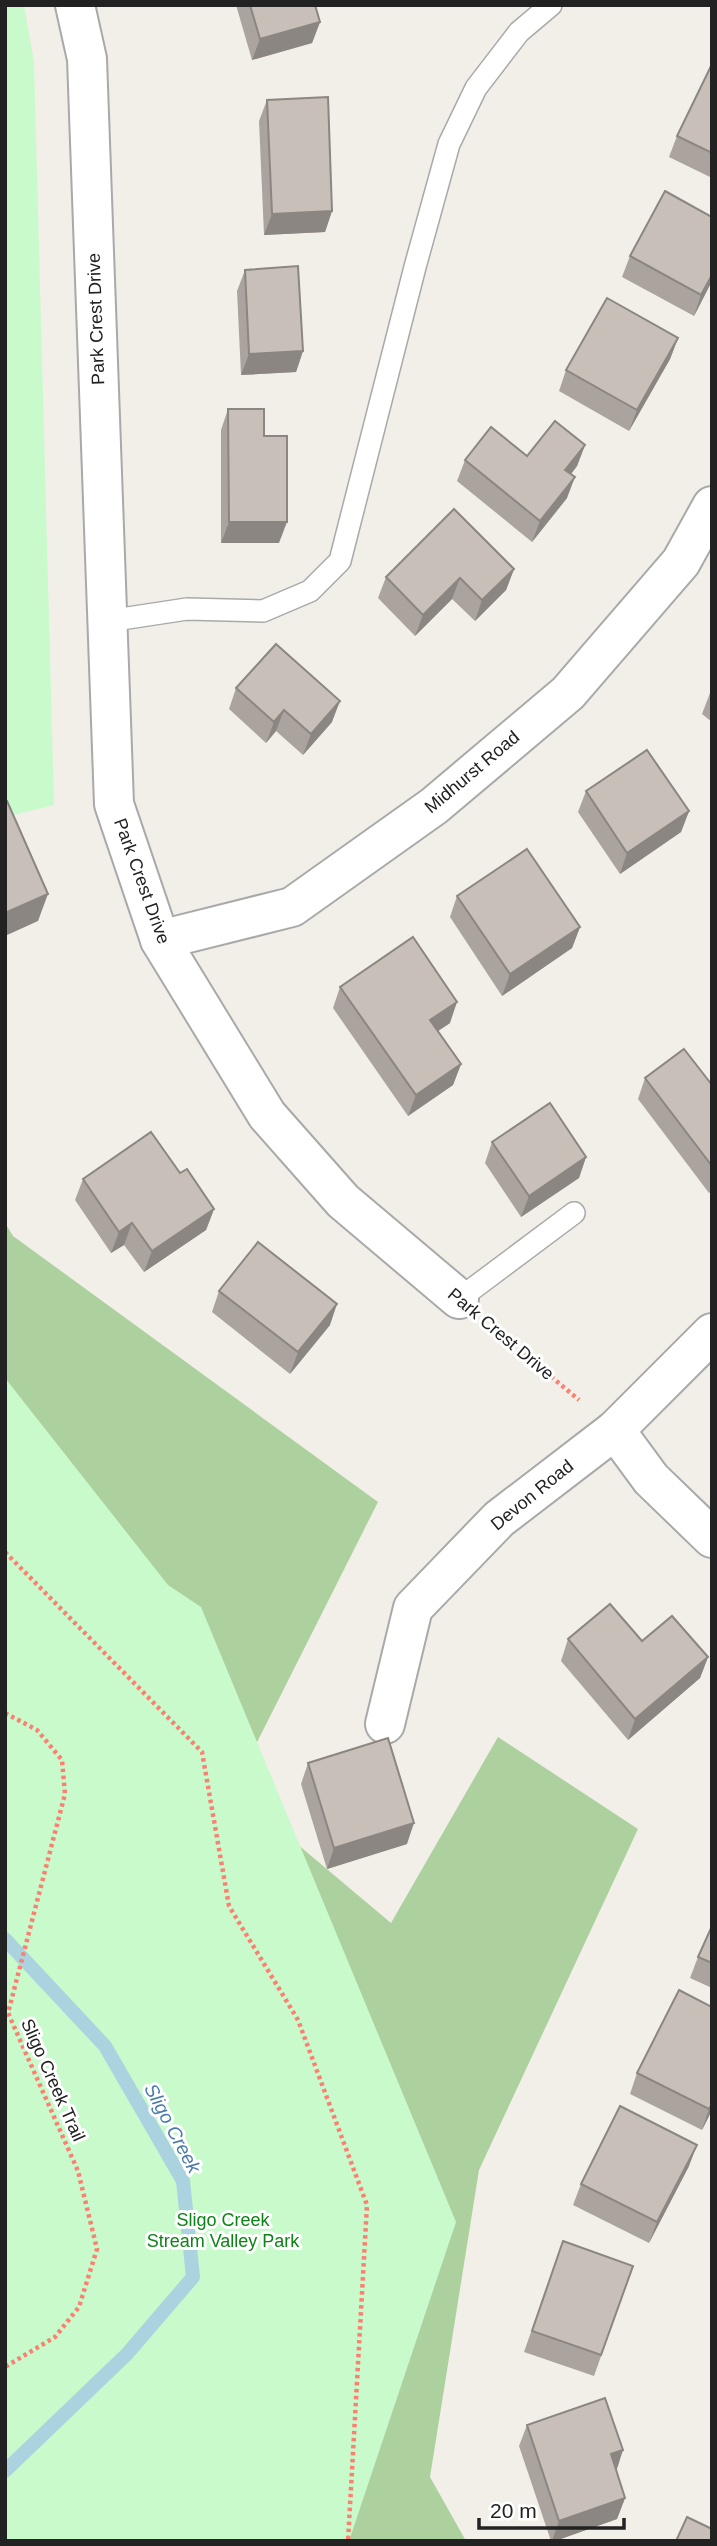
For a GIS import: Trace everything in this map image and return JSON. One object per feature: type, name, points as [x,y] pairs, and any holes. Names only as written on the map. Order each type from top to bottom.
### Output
[{"type":"street","name":"Park Crest Drive","points":[[75,5],[87,59],[114,804],[160,940],[267,1115],[342,1201],[459,1299]]},
{"type":"street","name":"Midhurst Road","points":[[160,940],[292,907],[434,806],[568,693],[681,562],[712,506]]},
{"type":"street","name":"Devon Road","points":[[385,1724],[413,1608],[499,1519],[615,1430],[712,1333]]},
{"type":"street","points":[[615,1430],[651,1479],[712,1538]]},
{"type":"lane","points":[[108,621],[187,609],[263,611],[310,591],[340,561],[449,145],[476,88],[519,32],[551,5]]},
{"type":"lane","points":[[459,1299],[574,1213]]},
{"type":"path","name":"Park Crest Drive","points":[[459,1299],[615,1430]]},
{"type":"path","points":[[5,1552],[202,1752],[229,1906],[298,2020],[367,2205],[348,2541]]},
{"type":"path","name":"Sligo Creek Trail","points":[[5,1713],[37,1730],[62,1760],[65,1794],[8,2013],[78,2171],[96,2249],[79,2307],[55,2337],[5,2367]]},
{"type":"green space","points":[[5,5],[24,5],[34,62],[54,805],[5,817]]},
{"type":"green space","name":"Sligo Creek Stream Valley Park","points":[[5,1223],[13,1236],[378,1502],[233,1790],[391,1923],[498,1737],[638,1829],[479,2170],[430,2477],[466,2541],[5,2541]]},
{"type":"green space","name":"Sligo Creek Stream Valley Park","points":[[5,1378],[168,1585],[201,1607],[456,2222],[349,2541],[5,2541]]},
{"type":"building","points":[[250,5],[315,5],[320,22],[260,39]]},
{"type":"building","points":[[712,64],[712,153],[677,136]]},
{"type":"building","points":[[328,97],[332,211],[272,214],[267,100]]},
{"type":"building","points":[[665,191],[712,217],[712,275],[701,295],[630,256]]},
{"type":"building","points":[[298,266],[303,351],[249,354],[245,270]]},
{"type":"building","points":[[607,298],[678,338],[637,410],[566,370]]},
{"type":"building","points":[[228,409],[264,409],[264,436],[287,436],[287,522],[229,522]]},
{"type":"building","points":[[555,421],[585,445],[565,470],[575,477],[540,521],[465,460],[491,427],[527,456]]},
{"type":"building","points":[[454,509],[514,569],[482,600],[460,578],[423,615],[386,577]]},
{"type":"building","points":[[276,644],[340,701],[311,734],[284,710],[274,722],[236,688]]},
{"type":"building","points":[[647,750],[689,811],[627,853],[586,791]]},
{"type":"building","points":[[7,801],[48,894],[5,913],[5,802]]},
{"type":"building","points":[[527,849],[580,927],[510,974],[457,896]]},
{"type":"building","points":[[413,937],[457,1002],[430,1020],[461,1064],[416,1095],[340,987]]},
{"type":"building","points":[[684,1049],[712,1085],[712,1166],[645,1078]]},
{"type":"building","points":[[550,1103],[586,1157],[529,1196],[492,1142]]},
{"type":"building","points":[[151,1132],[180,1173],[187,1169],[214,1209],[152,1251],[132,1223],[119,1232],[83,1179]]},
{"type":"building","points":[[258,1242],[337,1304],[298,1352],[219,1291]]},
{"type":"building","points":[[610,1604],[642,1641],[672,1616],[708,1657],[635,1719],[568,1639]]},
{"type":"building","points":[[388,1738],[414,1823],[334,1848],[308,1763]]},
{"type":"building","points":[[712,1926],[712,1963],[698,1957]]},
{"type":"building","points":[[679,1990],[712,2007],[712,2104],[709,2109],[637,2073]]},
{"type":"building","points":[[620,2106],[697,2145],[657,2222],[581,2184]]},
{"type":"building","points":[[563,2241],[633,2266],[601,2355],[532,2331]]},
{"type":"building","points":[[605,2398],[623,2450],[611,2454],[625,2498],[559,2521],[527,2425]]},
{"type":"building","points":[[687,2517],[712,2529],[712,2541],[676,2541]]},
{"type":"waterway","name":"Sligo Creek","points":[[5,1939],[105,2046],[183,2181],[193,2277],[127,2354],[5,2471]]}]
